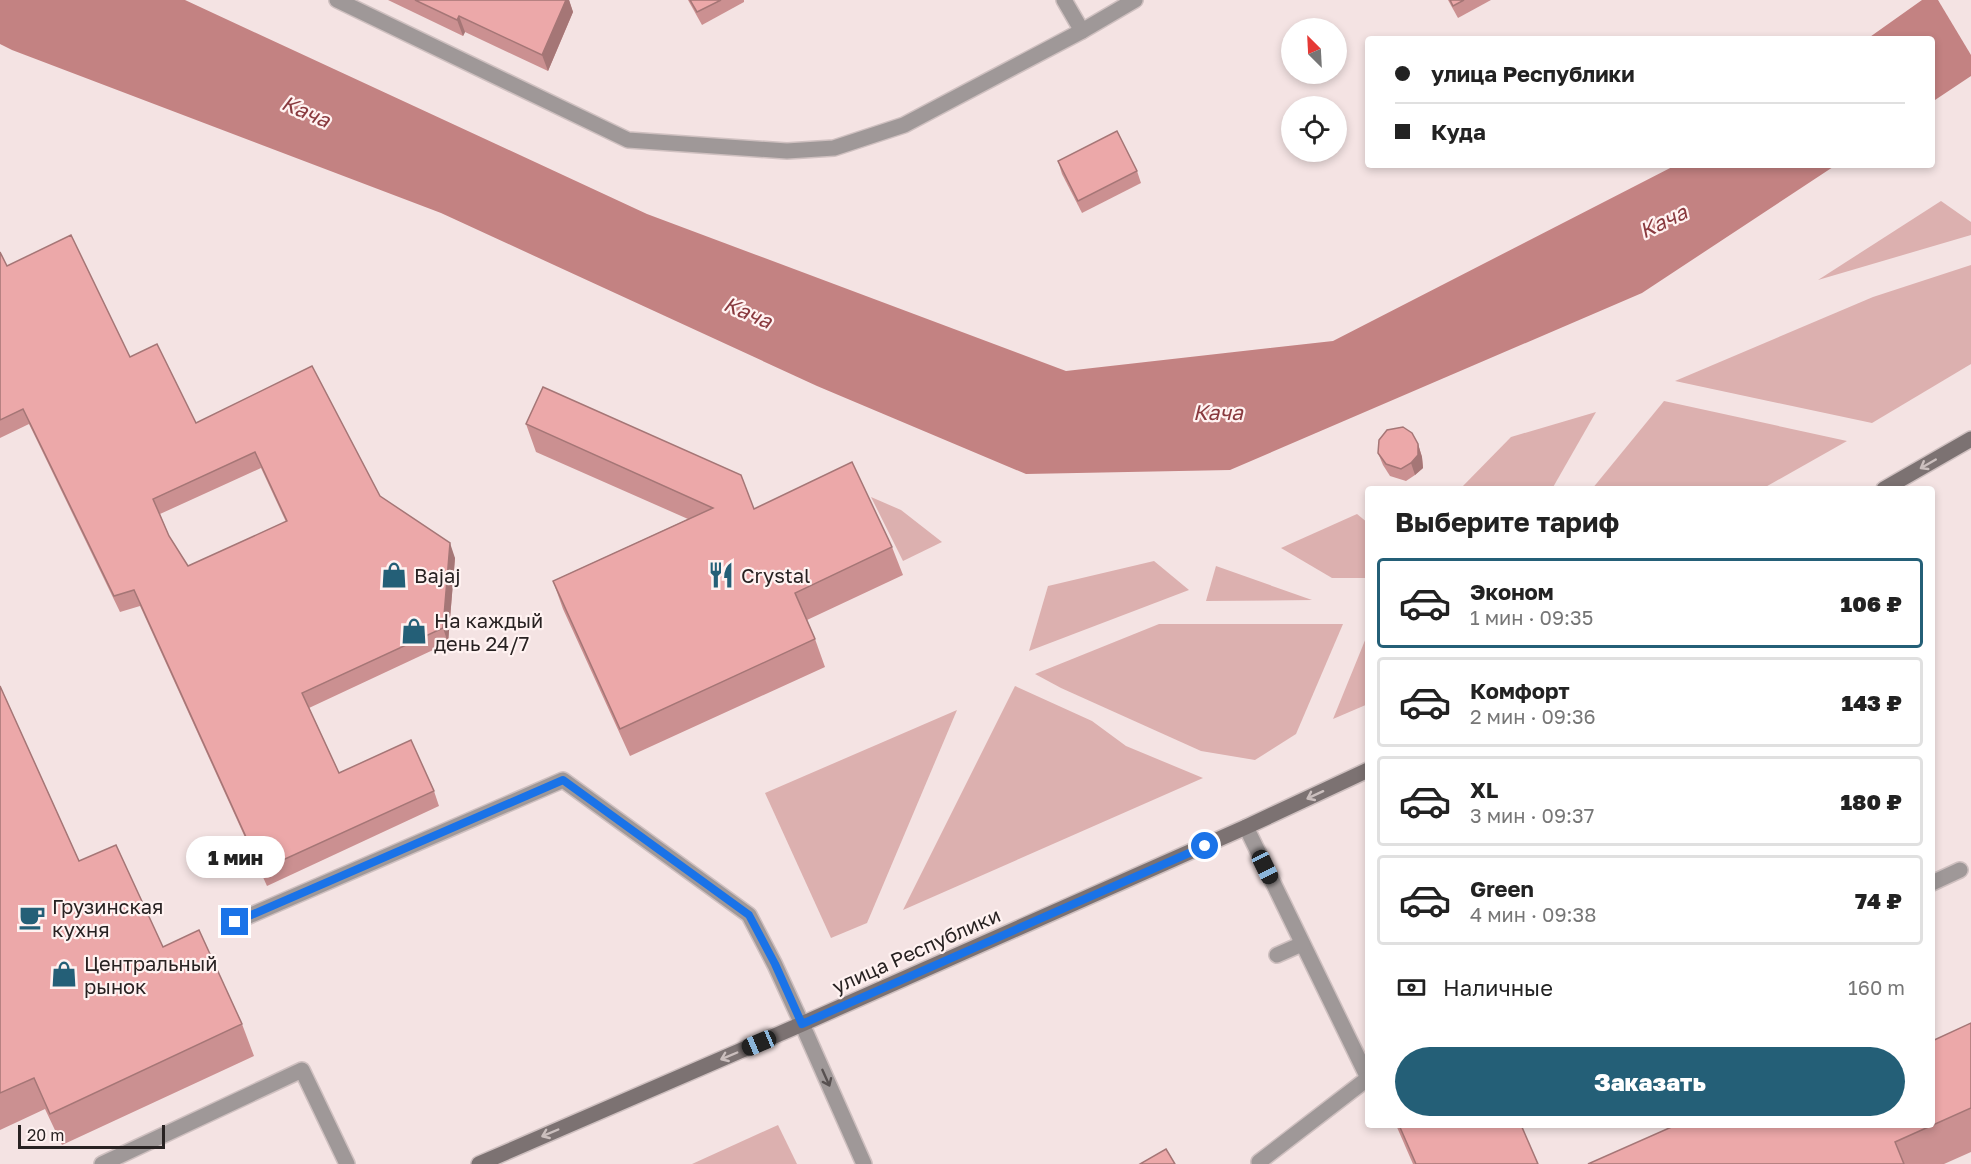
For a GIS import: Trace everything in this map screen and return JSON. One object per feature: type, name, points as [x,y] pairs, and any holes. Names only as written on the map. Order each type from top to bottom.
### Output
[{"type":"street","points":[[338,0],[628,140],[787,151],[834,148],[904,125],[1082,31],[1135,0]]},
{"type":"street","points":[[1064,0],[1082,31]]},
{"type":"street","points":[[1889,486],[1971,439]]},
{"type":"street","name":"улица Республики","points":[[479,1164],[802,1024],[1246,827],[1365,771]]},
{"type":"street","points":[[235,922],[563,780],[749,915],[775,964],[864,1164]]},
{"type":"street","points":[[1246,827],[1365,1073]]},
{"type":"street","points":[[1935,882],[1960,870]]},
{"type":"street","points":[[1277,955],[1302,944]]},
{"type":"street","points":[[102,1164],[302,1070],[347,1164]]},
{"type":"street","points":[[1260,1164],[1259,1162],[1365,1081]]},
{"type":"shaded area","points":[[1941,201],[1971,222],[1971,235],[1818,280]]},
{"type":"shaded area","points":[[1971,265],[1971,364],[1872,423],[1675,381],[1873,297]]},
{"type":"shaded area","points":[[1664,401],[1847,441],[1767,486],[1594,486]]},
{"type":"shaded area","points":[[1596,412],[1554,486],[1463,486],[1511,437]]},
{"type":"shaded area","points":[[871,497],[901,510],[942,542],[903,561]]},
{"type":"shaded area","points":[[1357,514],[1365,521],[1365,578],[1332,578],[1281,548]]},
{"type":"shaded area","points":[[1154,561],[1189,590],[1029,651],[1048,586]]},
{"type":"shaded area","points":[[1216,566],[1312,600],[1206,601]]},
{"type":"shaded area","points":[[1159,624],[1343,624],[1296,734],[1255,760],[1201,751],[1035,674]]},
{"type":"shaded area","points":[[1365,640],[1365,705],[1333,719]]},
{"type":"shaded area","points":[[1015,686],[1092,721],[1126,746],[1203,778],[903,910]]},
{"type":"shaded area","points":[[957,710],[867,923],[831,938],[765,793]]},
{"type":"shaded area","points":[[778,1125],[797,1164],[692,1164]]},
{"type":"water","name":"Кача","points":[[0,0],[185,0],[647,214],[1066,371],[1333,341],[1670,168],[1831,168],[1642,293],[1230,470],[1026,474],[817,386],[441,213],[0,44]]},
{"type":"water","points":[[1922,0],[1971,0],[1971,76],[1935,100],[1935,36],[1871,36]]},
{"type":"pier","points":[[1938,0],[1971,0],[1971,55]]},
{"type":"building","points":[[415,0],[566,0],[542,55],[459,16],[457,20]]},
{"type":"building","points":[[690,0],[721,0],[697,12]]},
{"type":"building","points":[[1450,0],[1464,0],[1453,6]]},
{"type":"building","points":[[1117,131],[1137,171],[1078,201],[1058,161]]},
{"type":"building","points":[[71,235],[130,357],[157,344],[196,423],[312,366],[380,496],[450,543],[443,628],[302,693],[339,773],[411,740],[434,791],[261,870],[134,590],[114,596],[23,409],[0,420],[0,252],[7,266]],"holes":[[[255,452],[287,521],[188,566],[169,536],[153,499]]]},
{"type":"building","points":[[543,387],[741,475],[754,509],[852,462],[892,547],[795,593],[815,639],[620,729],[553,581],[713,508],[526,424]]},
{"type":"building","points":[[1403,427],[1412,433],[1418,444],[1418,455],[1401,469],[1386,464],[1378,453],[1379,440],[1387,430]]},
{"type":"building","name":"Центральный рынок","points":[[0,686],[79,861],[116,845],[163,947],[199,930],[242,1024],[50,1114],[34,1078],[0,1093]]},
{"type":"building","points":[[1971,1023],[1971,1108],[1935,1124],[1935,1040]]},
{"type":"building","points":[[1400,1128],[1522,1128],[1538,1164],[1416,1164]]},
{"type":"building","points":[[1669,1128],[1926,1128],[1895,1142],[1904,1164],[1588,1164]]},
{"type":"building","points":[[1166,1149],[1175,1164],[1140,1164]]},
{"type":"place","name":"Bajaj","points":[[394,575]]},
{"type":"place","name":"Crystal","points":[[721,575]]},
{"type":"place","name":"На каждый день 24/7","points":[[414,631]]},
{"type":"place","name":"Грузинская кухня","points":[[32,917]]},
{"type":"place","name":"Центральный рынок","points":[[64,974]]},
{"type":"route","points":[[235,922],[563,780],[749,915],[775,964],[802,1024],[1205,846]]}]
